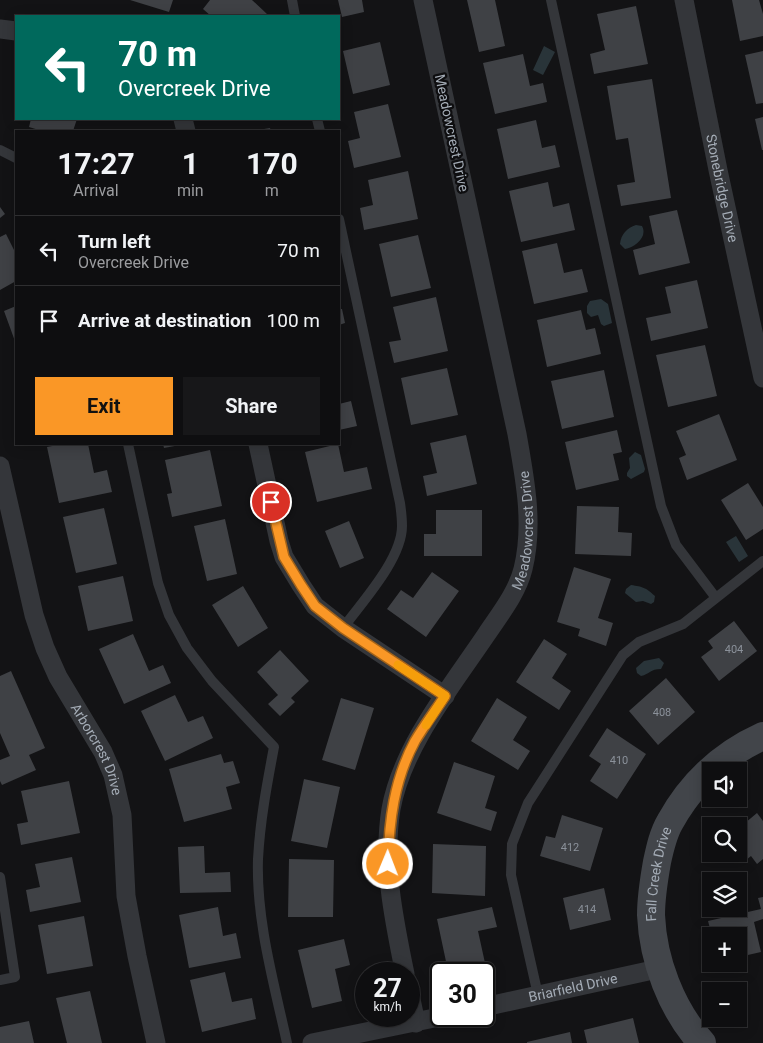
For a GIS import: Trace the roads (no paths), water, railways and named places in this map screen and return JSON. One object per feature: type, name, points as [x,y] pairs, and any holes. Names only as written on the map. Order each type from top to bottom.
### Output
[{"type":"street","name":"Meadowcrest Drive","points":[[403,962],[394,920],[388,864],[391,808],[402,773],[415,742],[510,599],[522,571],[528,541],[524,469],[423,0]]},
{"type":"street","name":"Stonebridge Drive","points":[[684,0],[763,378]]},
{"type":"street","points":[[0,29],[15,31]]},
{"type":"street","points":[[258,445],[284,557],[315,606],[343,628],[445,696]]},
{"type":"street","name":"Arborcrest Drive","points":[[0,466],[34,616],[45,648],[58,677],[103,752],[113,775],[122,815],[126,896],[156,1043]]},
{"type":"street","name":"Fall Creek Drive","points":[[702,1043],[688,1028],[679,1013],[668,988],[654,946],[651,914],[653,882],[661,844],[669,823],[691,790],[718,763],[735,751],[763,736]]},
{"type":"street","name":"Briarfield Drive","points":[[495,1005],[662,968]]},
{"type":"street","points":[[312,1043],[395,1027]]},
{"type":"lane","points":[[292,0],[295,15]]},
{"type":"lane","points":[[551,0],[661,506],[676,545],[716,598]]},
{"type":"lane","points":[[0,150],[15,158]]},
{"type":"lane","points":[[340,224],[400,503],[402,527],[398,547],[388,567],[343,628]]},
{"type":"lane","points":[[128,445],[158,583],[169,615],[187,648],[212,682],[274,747],[263,807],[258,861],[265,942],[288,1043]]},
{"type":"lane","points":[[538,995],[510,876],[512,844],[528,803],[623,655],[639,642],[683,624],[763,561]]},
{"type":"lane","points":[[0,877],[16,977],[0,980]]}]
